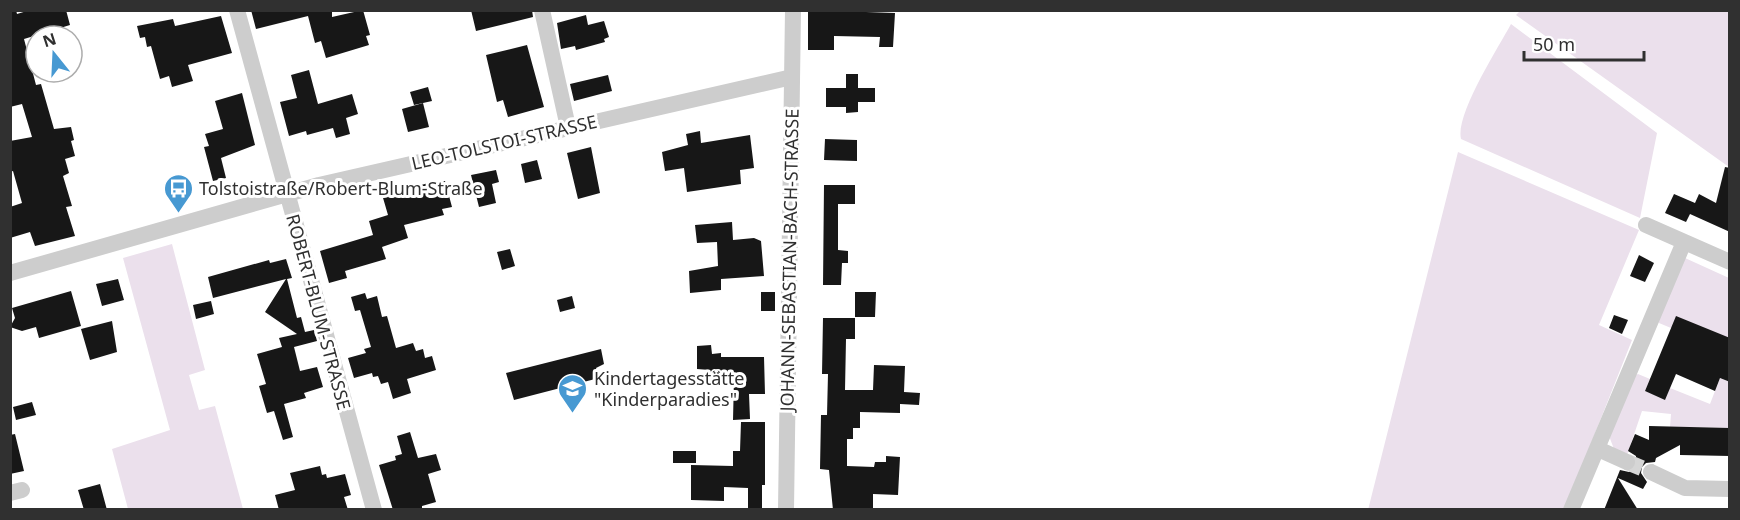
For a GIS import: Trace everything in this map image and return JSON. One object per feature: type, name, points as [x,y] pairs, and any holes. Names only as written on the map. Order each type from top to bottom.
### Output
[{"type":"street","name":"ROBERT-BLUM-STRASSE","points":[[237,10],[374,510]]},
{"type":"street","points":[[542,10],[568,127]]},
{"type":"street","name":"JOHANN-SEBASTIAN-BACH-STRASSE","points":[[786,510],[793,10]]},
{"type":"street","name":"LEO-TOLSTOI-STRASSE","points":[[10,273],[286,194],[792,77]]},
{"type":"street","points":[[1646,225],[1730,262]]},
{"type":"street","points":[[1571,510],[1684,242]]},
{"type":"street","points":[[1598,449],[1627,462]]},
{"type":"street","points":[[1651,472],[1692,489],[1730,489]]},
{"type":"shaded area","points":[[1520,11],[1729,11],[1729,167],[1516,15]]},
{"type":"shaded area","points":[[1511,24],[1657,133],[1640,218],[1461,139],[1464,114]]},
{"type":"shaded area","points":[[1458,152],[1639,230],[1599,325],[1632,340],[1565,509],[1368,510]]},
{"type":"shaded area","points":[[172,244],[205,370],[189,375],[199,410],[215,406],[243,509],[128,509],[112,449],[170,430],[123,258]]},
{"type":"shaded area","points":[[1685,258],[1729,278],[1729,338],[1671,328],[1659,323],[1657,319]]},
{"type":"shaded area","points":[[1638,374],[1650,379],[1645,391],[1665,399],[1670,388],[1710,404],[1720,378],[1727,381],[1729,375],[1729,428],[1670,427],[1671,414],[1642,411],[1627,455],[1614,449],[1609,436],[1634,376]]},
{"type":"building","points":[[10,10],[16,10],[17,14],[30,10],[66,10],[70,24],[24,24],[24,84],[41,84],[54,129],[71,127],[74,140],[71,141],[75,156],[65,159],[69,173],[63,176],[72,206],[66,207],[75,236],[35,246],[30,232],[10,238],[10,207],[22,203],[13,171],[10,172],[10,141],[32,137],[22,104],[10,107]]},
{"type":"building","points":[[251,10],[332,10],[332,17],[363,10],[370,35],[366,36],[369,45],[326,58],[321,41],[315,43],[308,16],[256,29]]},
{"type":"building","points":[[471,10],[532,10],[533,17],[476,31]]},
{"type":"building","points":[[808,10],[895,13],[893,47],[879,47],[880,37],[834,36],[834,50],[808,50]]},
{"type":"building","points":[[586,15],[588,25],[604,21],[609,37],[604,39],[605,42],[576,50],[575,46],[561,49],[557,23]]},
{"type":"building","points":[[221,16],[232,53],[188,65],[193,81],[172,87],[169,76],[160,79],[151,46],[147,47],[145,37],[140,38],[137,26],[173,19],[175,26]]},
{"type":"building","points":[[527,45],[544,107],[508,117],[503,100],[497,102],[486,55]]},
{"type":"building","points":[[309,70],[318,104],[352,94],[358,114],[346,118],[350,134],[336,138],[333,128],[307,135],[306,131],[289,136],[280,102],[297,98],[291,75]]},
{"type":"building","points":[[846,74],[858,74],[858,88],[875,88],[875,102],[858,102],[858,112],[846,113],[846,107],[826,107],[826,88],[846,88]]},
{"type":"building","points":[[608,75],[612,91],[574,101],[570,84]]},
{"type":"building","points":[[428,87],[432,101],[414,105],[410,92]]},
{"type":"building","points":[[242,93],[255,145],[221,158],[226,178],[213,181],[204,147],[209,146],[205,134],[223,129],[215,101]]},
{"type":"building","points":[[423,103],[429,127],[408,132],[402,109]]},
{"type":"building","points":[[700,131],[701,143],[750,135],[754,168],[740,170],[741,184],[687,192],[684,168],[665,171],[662,152],[688,145],[686,134]]},
{"type":"building","points":[[825,139],[857,140],[857,161],[824,160]]},
{"type":"building","points":[[591,147],[600,193],[578,199],[567,153]]},
{"type":"building","points":[[537,160],[542,179],[525,183],[521,164]]},
{"type":"building","points":[[1725,167],[1730,168],[1730,232],[1690,214],[1686,222],[1665,213],[1674,194],[1695,203],[1699,194],[1716,203]]},
{"type":"building","points":[[496,170],[499,182],[492,184],[496,203],[479,207],[471,175]]},
{"type":"building","points":[[436,181],[436,183],[445,181],[452,207],[442,209],[444,215],[404,225],[408,238],[382,247],[386,259],[345,271],[347,278],[329,283],[320,251],[373,235],[369,221],[388,215],[381,191],[394,188],[395,192]]},
{"type":"building","points":[[824,185],[855,185],[855,204],[838,204],[838,250],[848,251],[848,263],[842,263],[841,285],[823,285]]},
{"type":"building","points":[[732,222],[733,240],[754,238],[761,241],[764,276],[721,279],[721,290],[690,293],[689,271],[718,266],[717,242],[697,243],[695,225]]},
{"type":"building","points":[[510,249],[515,266],[502,270],[497,252]]},
{"type":"building","points":[[1639,255],[1654,263],[1645,282],[1630,276]]},
{"type":"building","points":[[286,259],[292,278],[287,279],[297,318],[301,317],[305,332],[314,330],[317,341],[294,347],[300,371],[317,367],[323,387],[304,393],[306,398],[284,404],[293,437],[283,440],[274,411],[267,413],[259,386],[266,384],[257,354],[282,347],[279,338],[297,334],[265,312],[286,279],[213,298],[208,277],[269,260],[270,263]]},
{"type":"building","points":[[118,279],[124,300],[102,306],[96,284]]},
{"type":"building","points":[[71,291],[81,326],[39,338],[36,327],[22,331],[10,327],[15,318],[12,308]]},
{"type":"building","points":[[761,292],[775,292],[775,311],[761,311]]},
{"type":"building","points":[[855,292],[876,292],[875,317],[855,317]]},
{"type":"building","points":[[365,293],[367,299],[377,296],[382,317],[387,316],[396,348],[413,343],[416,351],[423,349],[425,358],[432,356],[436,370],[407,379],[411,393],[393,399],[388,382],[381,384],[378,376],[373,377],[372,373],[354,378],[348,358],[366,353],[364,349],[371,347],[360,310],[355,311],[351,297]]},
{"type":"building","points":[[572,296],[575,308],[560,312],[557,300]]},
{"type":"building","points":[[211,301],[214,314],[196,319],[193,305]]},
{"type":"building","points":[[1614,315],[1628,320],[1622,334],[1609,328]]},
{"type":"building","points":[[1676,316],[1730,338],[1730,382],[1720,378],[1715,391],[1676,374],[1665,400],[1645,391]]},
{"type":"building","points":[[823,318],[855,318],[855,339],[846,339],[845,390],[873,390],[874,365],[905,366],[904,392],[920,393],[919,405],[900,404],[900,413],[860,412],[860,428],[853,428],[853,439],[847,439],[847,466],[874,467],[875,462],[886,462],[886,456],[900,457],[898,495],[873,494],[873,510],[833,510],[829,470],[820,469],[821,415],[827,415],[828,374],[822,374]]},
{"type":"building","points":[[112,321],[117,352],[90,360],[81,329]]},
{"type":"building","points":[[711,345],[712,354],[721,353],[721,357],[764,357],[765,394],[749,394],[750,419],[733,420],[734,378],[710,377],[710,370],[697,369],[697,346]]},
{"type":"building","points":[[601,349],[604,364],[596,368],[599,378],[514,400],[506,373]]},
{"type":"building","points":[[32,402],[36,415],[16,420],[13,407]]},
{"type":"building","points":[[741,422],[765,422],[765,485],[762,485],[762,510],[748,510],[748,488],[724,487],[724,501],[691,500],[691,465],[733,466],[733,451],[740,451]]},
{"type":"building","points":[[1649,426],[1730,428],[1730,456],[1680,455],[1680,445],[1656,458],[1655,462],[1646,463],[1642,467],[1641,473],[1647,482],[1643,489],[1618,478],[1638,510],[1604,510],[1620,470],[1629,472],[1636,467],[1636,456],[1628,451],[1635,434],[1649,440]]},
{"type":"building","points":[[410,432],[418,458],[436,454],[441,470],[428,474],[436,502],[422,506],[422,510],[393,510],[379,465],[396,460],[395,456],[402,454],[397,436]]},
{"type":"building","points":[[15,434],[24,471],[10,474],[10,435]]},
{"type":"building","points":[[673,451],[696,451],[696,463],[673,463]]},
{"type":"building","points":[[320,466],[322,475],[326,474],[327,478],[345,474],[351,495],[344,497],[348,510],[279,510],[275,495],[295,490],[290,473]]},
{"type":"building","points":[[100,484],[107,510],[84,510],[78,490]]},
{"type":"tunnel","points":[[1627,462],[1651,472]]},
{"type":"place","name":"Tolstoistraße/Robert-Blum-Straße","points":[[178,214]]},
{"type":"place","name":"Kindertagesstätte \"Kinderparadies\"","points":[[573,414]]}]
